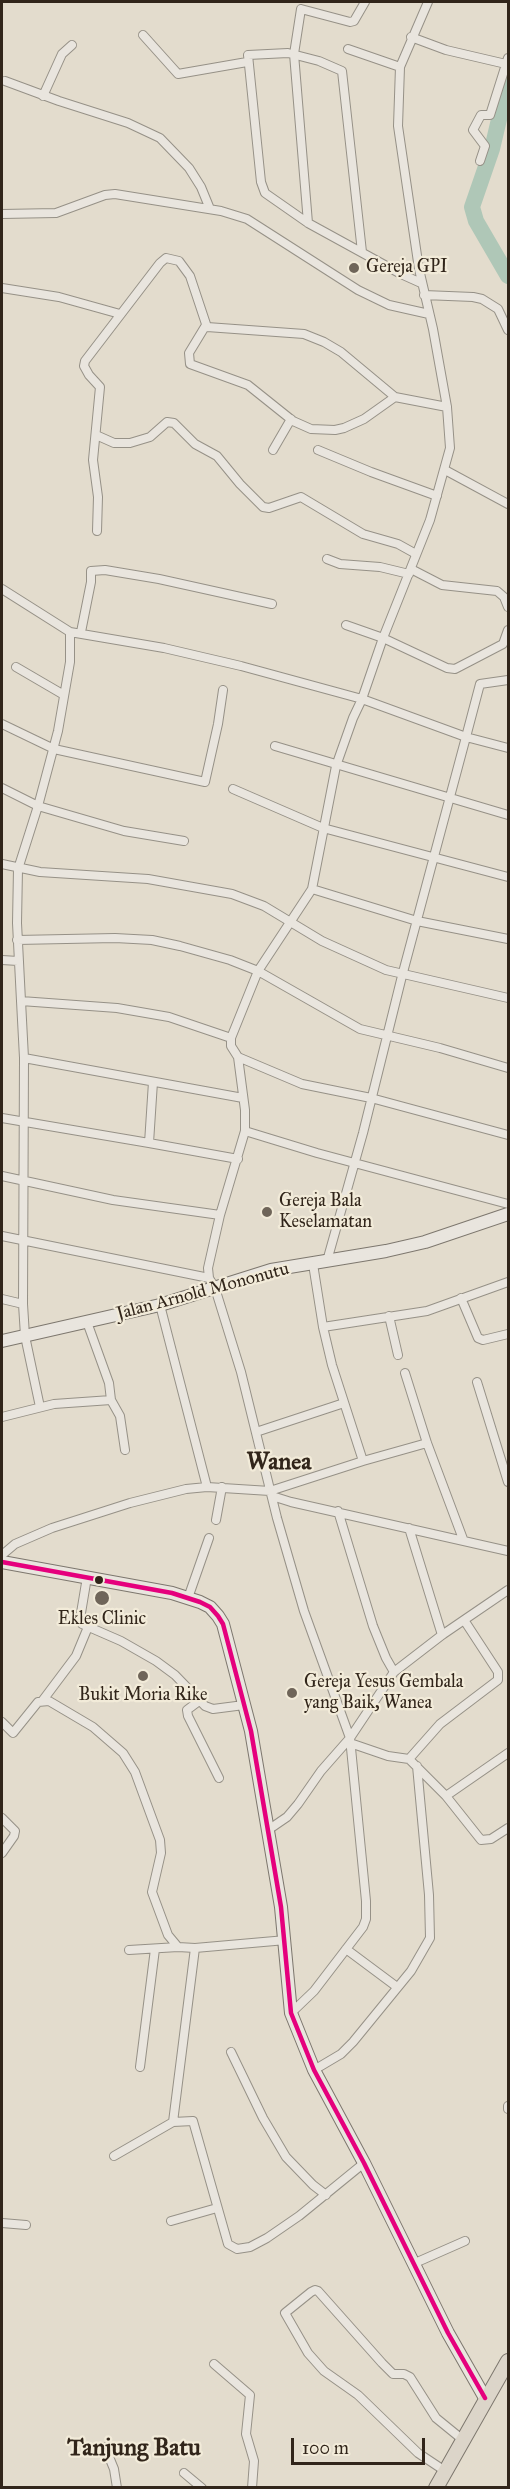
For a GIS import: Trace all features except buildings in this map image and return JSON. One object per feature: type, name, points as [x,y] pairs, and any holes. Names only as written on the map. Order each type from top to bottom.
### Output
[{"type":"main road","points":[[436,2487],[508,2361]]},
{"type":"street","points":[[308,223],[294,54],[303,5],[350,22],[355,20],[365,2]]},
{"type":"street","points":[[291,2013],[314,1991],[363,1928],[366,1920],[350,1740],[304,1611],[271,1493],[241,1372],[208,1268],[220,1215],[238,1159],[244,1131],[238,1057],[231,1046],[231,1038],[258,971],[312,889],[336,766],[430,520],[450,448],[447,407],[421,283],[398,126],[400,67],[426,2]]},
{"type":"street","points":[[143,35],[178,75],[247,62]]},
{"type":"street","points":[[411,37],[446,50],[507,61],[490,114],[482,115],[473,130],[485,146],[480,161]]},
{"type":"street","points":[[43,96],[62,54],[72,45]]},
{"type":"street","points":[[348,49],[400,67]]},
{"type":"street","points":[[362,252],[343,72],[336,67],[294,54],[280,52],[249,55],[247,62],[263,189],[270,198],[308,223],[362,252],[421,283]]},
{"type":"street","points":[[5,81],[43,96],[128,123],[160,138],[189,168],[201,187],[210,209]]},
{"type":"street","points":[[2,214],[56,213],[105,195],[115,194],[210,209],[247,219],[358,290],[389,305],[429,314]]},
{"type":"street","points":[[97,531],[98,497],[93,460],[100,387],[89,375],[84,366],[85,361],[166,258],[173,258],[181,263],[190,276],[206,325],[214,329],[286,331],[303,334],[341,352],[395,397],[447,407]]},
{"type":"street","points":[[2,288],[59,297],[120,314]]},
{"type":"street","points":[[424,295],[465,296],[482,299],[498,309],[508,330]]},
{"type":"street","points":[[206,325],[189,353],[190,364],[248,385],[291,419],[312,429],[344,428],[364,419],[395,397]]},
{"type":"street","points":[[273,450],[291,419]]},
{"type":"street","points":[[96,435],[114,443],[130,442],[150,437],[167,422],[174,423],[195,444],[217,456],[263,507],[269,508],[301,497],[363,534],[398,544],[416,554]]},
{"type":"street","points":[[318,450],[437,496]]},
{"type":"street","points":[[445,470],[508,504]]},
{"type":"street","points":[[327,559],[340,564],[410,571],[442,585],[497,591],[508,607]]},
{"type":"street","points":[[81,632],[91,571],[96,570],[159,579],[272,604]]},
{"type":"street","points":[[2,589],[70,632],[81,632],[235,665],[362,699],[466,737],[508,748]]},
{"type":"street","points":[[346,625],[383,638],[447,668],[455,669],[503,644],[508,630]]},
{"type":"street","points":[[40,1407],[25,1336],[22,1304],[24,1058],[17,940],[18,868],[54,749],[71,648],[70,632]]},
{"type":"street","points":[[16,667],[64,695]]},
{"type":"street","points":[[327,1261],[355,1163],[480,684],[508,680]]},
{"type":"street","points":[[2,724],[54,749],[205,782],[223,690]]},
{"type":"street","points":[[275,746],[336,766],[508,815]]},
{"type":"street","points":[[2,788],[38,806],[124,831],[184,841]]},
{"type":"street","points":[[233,789],[323,828],[508,877]]},
{"type":"street","points":[[2,864],[18,868],[148,879],[247,898],[345,953],[402,976],[508,998]]},
{"type":"street","points":[[312,889],[417,921],[508,939]]},
{"type":"street","points":[[17,940],[80,937],[152,940],[211,954],[258,971],[360,1029],[440,1047],[508,1068]]},
{"type":"street","points":[[2,960],[18,961]]},
{"type":"street","points":[[21,1001],[117,1008],[170,1017],[231,1038]]},
{"type":"street","points":[[238,1057],[302,1084],[371,1098],[508,1135]]},
{"type":"street","points":[[24,1058],[243,1098]]},
{"type":"street","points":[[149,1143],[153,1082]]},
{"type":"street","points":[[2,1118],[238,1159]]},
{"type":"street","points":[[244,1131],[508,1204]]},
{"type":"street","points":[[2,1176],[114,1200],[220,1215]]},
{"type":"street","name":"Jalan Arnold Mononutu","points":[[2,1341],[160,1305],[212,1283],[425,1242],[508,1214]]},
{"type":"street","points":[[2,1236],[212,1283]]},
{"type":"street","points":[[313,1264],[323,1327],[363,1461]]},
{"type":"street","points":[[323,1327],[426,1311],[508,1282]]},
{"type":"street","points":[[462,1298],[478,1338],[483,1340],[508,1334]]},
{"type":"street","points":[[2,1299],[22,1304]]},
{"type":"street","points":[[160,1305],[207,1487]]},
{"type":"street","points":[[389,1317],[398,1355]]},
{"type":"street","points":[[87,1322],[109,1383],[111,1400],[120,1416],[125,1450]]},
{"type":"street","points":[[405,1373],[427,1443],[463,1539]]},
{"type":"street","points":[[477,1382],[508,1482]]},
{"type":"street","points":[[2,1417],[75,1401],[111,1400]]},
{"type":"street","points":[[256,1432],[344,1403]]},
{"type":"street","points":[[271,1493],[363,1461],[427,1443]]},
{"type":"street","points":[[2,1555],[15,1544],[84,1518],[149,1498],[207,1487],[271,1493],[291,1502],[508,1551]]},
{"type":"street","points":[[216,1520],[222,1487]]},
{"type":"street","points":[[338,1511],[373,1626],[394,1672]]},
{"type":"street","points":[[409,1528],[442,1635]]},
{"type":"street","points":[[188,1598],[209,1538]]},
{"type":"street","points":[[2,1562],[188,1598],[210,1608],[223,1624],[251,1731],[286,1940],[291,2013],[314,2070],[415,2263],[448,2333],[485,2398]]},
{"type":"street","points":[[87,1577],[80,1621],[88,1627],[122,1641],[156,1661],[175,1675],[205,1706],[213,1709],[244,1705]]},
{"type":"street","points":[[268,1830],[286,1817],[298,1804],[321,1771],[350,1740],[394,1672],[442,1635],[508,1590]]},
{"type":"street","points":[[409,1759],[431,1731],[498,1680],[498,1672],[464,1620]]},
{"type":"street","points":[[2,1722],[14,1733],[38,1702],[43,1700],[76,1656],[88,1627]]},
{"type":"street","points":[[43,1700],[49,1701],[93,1727],[118,1746],[135,1772],[160,1840],[161,1853],[152,1892],[168,1935],[178,1947]]},
{"type":"street","points":[[199,1701],[187,1710],[188,1716],[219,1778]]},
{"type":"street","points":[[350,1740],[388,1756],[409,1759],[446,1796],[481,1840],[491,1839],[508,1828]]},
{"type":"street","points":[[446,1796],[508,1753]]},
{"type":"street","points":[[314,2070],[341,2054],[422,1955],[430,1938],[429,1894],[417,1766]]},
{"type":"street","points":[[2,1818],[15,1831],[2,1853]]},
{"type":"street","points":[[129,1950],[195,1948],[286,1940]]},
{"type":"street","points":[[174,2122],[195,1948]]},
{"type":"street","points":[[140,2067],[155,1949]]},
{"type":"street","points":[[346,1950],[397,1987]]},
{"type":"street","points":[[231,2052],[263,2118],[286,2157],[326,2195]]},
{"type":"street","points":[[114,2156],[174,2122],[188,2120],[194,2122],[228,2244],[233,2248],[242,2249],[267,2238],[326,2195],[364,2163]]},
{"type":"street","points":[[171,2221],[218,2208]]},
{"type":"street","points":[[2,2223],[26,2225]]},
{"type":"street","points":[[415,2263],[465,2241]]},
{"type":"street","points":[[445,2471],[418,2453],[358,2395],[324,2371],[308,2353],[285,2313],[310,2292],[318,2291],[393,2373],[410,2377],[436,2418],[464,2440]]},
{"type":"street","points":[[214,2364],[250,2395],[246,2434],[254,2461],[252,2487]]},
{"type":"street","points":[[105,2447],[114,2469],[117,2487]]},
{"type":"street","points":[[184,2473],[202,2487]]},
{"type":"waterway","points":[[508,81],[492,149],[472,207],[476,221],[508,276]]},
{"type":"transit line","points":[[2,1562],[172,1593],[210,1607],[223,1624],[251,1731],[281,1907],[291,2013],[314,2070],[364,2163],[448,2333],[485,2398]]},
{"type":"place","name":"Gereja GPI","points":[[354,268]]},
{"type":"place","name":"Gereja Bala Keselamatan","points":[[267,1212]]},
{"type":"place","name":"Ekles Clinic","points":[[102,1598]]},
{"type":"place","name":"Bukit Moria Rike","points":[[143,1676]]},
{"type":"place","name":"Gereja Yesus Gembala yang Baik, Wanea","points":[[292,1693]]},
{"type":"district","name":"Wanea","points":[[279,1463]]},
{"type":"district","name":"Tanjung Batu","points":[[134,2449]]}]
